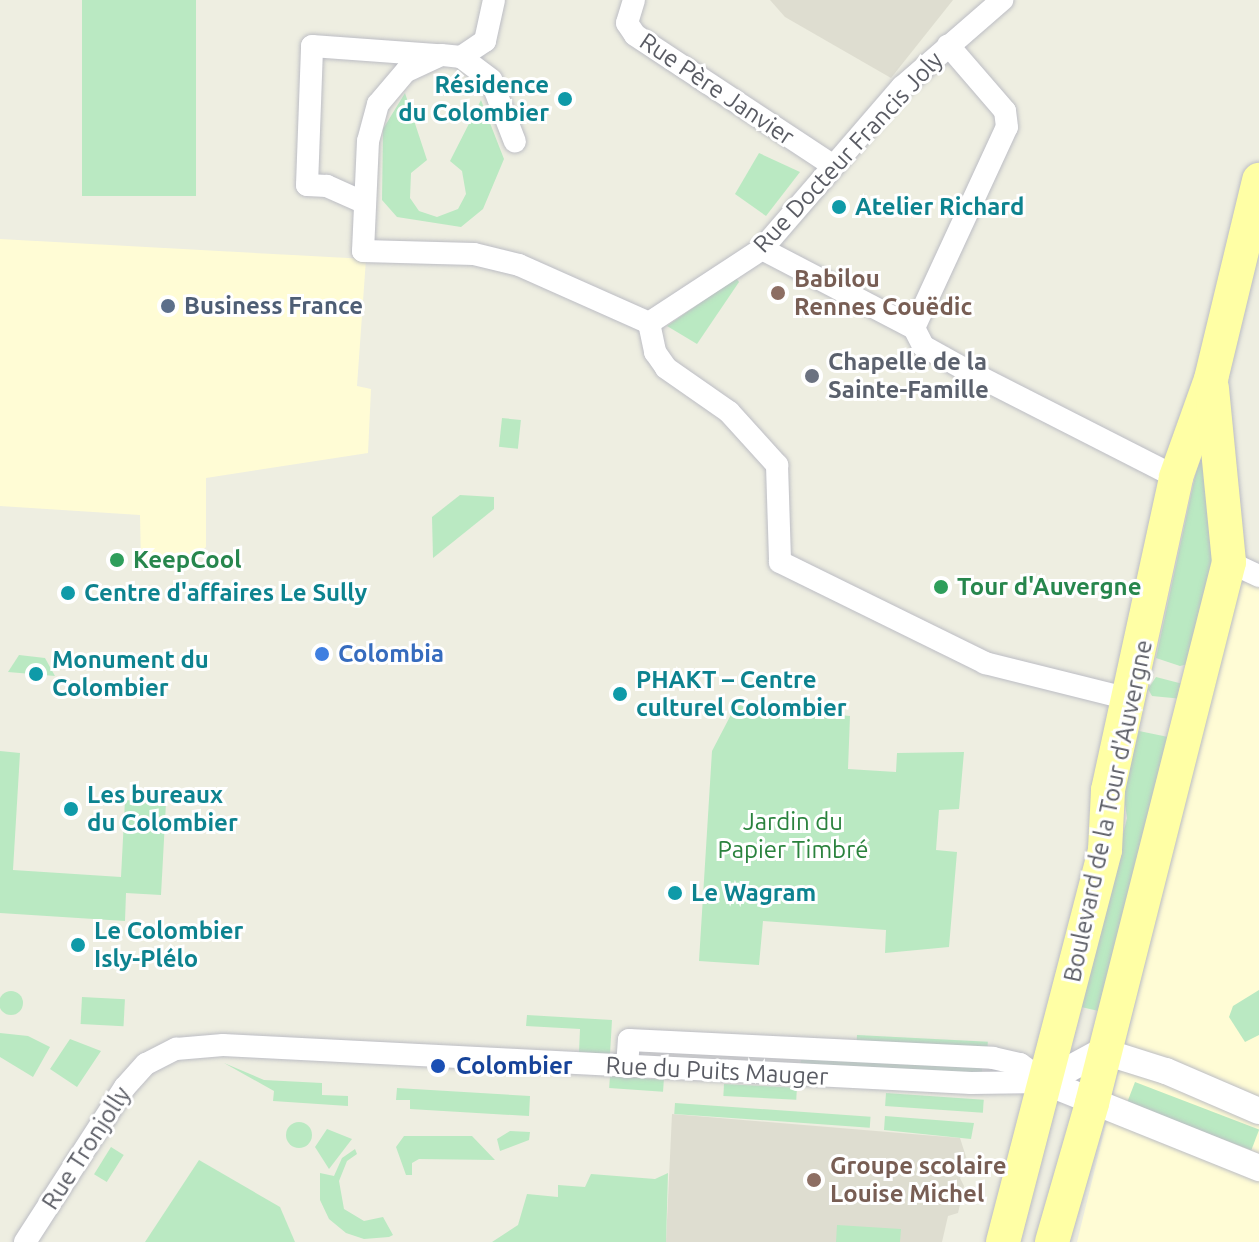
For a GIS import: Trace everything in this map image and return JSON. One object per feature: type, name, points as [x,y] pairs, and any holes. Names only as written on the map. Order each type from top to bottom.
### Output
[{"type":"main road","name":"Boulevard de la Tour d'Auvergne","points":[[1003,1242],[1105,850],[1108,790],[1176,477],[1211,379],[1259,180]]},
{"type":"main road","name":"Boulevard de la Tour d'Auvergne","points":[[1052,1242],[1092,1103],[1102,1051],[1244,569],[1211,379]]},
{"type":"street","points":[[494,0],[485,41],[406,71],[378,104],[368,141],[363,251],[474,254],[519,265],[649,323],[655,352],[666,368],[729,412],[777,465],[780,562],[843,597],[985,663],[1129,699]]},
{"type":"street","name":"Rue Père Janvier","points":[[634,0],[627,23],[635,35],[831,164]]},
{"type":"street","name":"Rue Docteur Francis Joly","points":[[649,323],[762,249],[831,164],[948,45],[1002,0]]},
{"type":"street","points":[[914,328],[1007,127],[1005,111],[948,45]]},
{"type":"street","points":[[365,203],[317,186],[312,46],[451,56],[491,80],[515,142]]},
{"type":"street","points":[[762,249],[914,328],[923,346],[1176,477]]},
{"type":"street","name":"Rue du Puits Mauger","points":[[627,1067],[629,1040],[993,1058],[1020,1064],[1045,1082],[1092,1103],[1259,1168]]},
{"type":"street","name":"Rue du Puits Mauger","points":[[153,1060],[176,1049],[223,1045],[627,1067],[1045,1082]]},
{"type":"street","points":[[1045,1082],[1102,1051],[1166,1071],[1259,1111]]},
{"type":"street","name":"Rue Tronjolly","points":[[25,1242],[125,1087],[153,1060]]},
{"type":"shaded area","points":[[770,0],[953,0],[891,78],[785,17]]},
{"type":"shaded area","points":[[0,239],[366,259],[357,386],[371,389],[368,453],[206,478],[206,547],[180,569],[141,565],[140,515],[0,506]]},
{"type":"shaded area","points":[[1239,581],[1259,586],[1259,1242],[1077,1242]]},
{"type":"shaded area","name":"Groupe scolaire Louise Michel","points":[[672,1114],[960,1138],[969,1166],[960,1178],[964,1186],[958,1213],[948,1216],[942,1242],[666,1242]]},
{"type":"green space","points":[[82,0],[196,0],[196,196],[82,196]]},
{"type":"green space","points":[[405,93],[427,160],[411,173],[410,198],[419,211],[437,217],[458,209],[466,194],[462,171],[450,161],[481,100],[504,159],[483,209],[461,227],[397,217],[382,200],[383,129]]},
{"type":"green space","points":[[759,153],[800,172],[766,216],[735,194]]},
{"type":"green space","points":[[736,278],[739,282],[697,344],[667,326]]},
{"type":"green space","points":[[502,418],[521,420],[518,449],[499,447]]},
{"type":"green space","points":[[1205,430],[1217,548],[1188,664],[1180,666],[1156,658]]},
{"type":"green space","points":[[460,495],[494,497],[494,509],[433,558],[432,517]]},
{"type":"green space","points":[[19,655],[45,658],[55,676],[8,672]]},
{"type":"green space","points":[[1156,677],[1183,684],[1183,699],[1152,696],[1148,689]]},
{"type":"green space","name":"Jardin du Papier Timbré","points":[[736,705],[850,716],[848,769],[896,772],[897,753],[964,752],[959,809],[939,810],[936,850],[957,852],[949,947],[885,953],[886,930],[763,921],[759,965],[699,961],[712,751]]},
{"type":"green space","points":[[1139,731],[1173,738],[1103,1012],[1081,1007],[1127,818],[1123,790]]},
{"type":"green space","points":[[0,751],[20,753],[13,870],[121,877],[125,800],[166,803],[161,895],[126,893],[125,921],[0,913]]},
{"type":"green space","points":[[1259,990],[1259,1035],[1245,1042],[1229,1017],[1233,1006]]},
{"type":"green space","points":[[11,991],[22,998],[23,1003],[16,1014],[11,1015],[0,1008],[-1,1003],[6,992]]},
{"type":"green space","points":[[82,997],[125,999],[124,1026],[81,1024]]},
{"type":"green space","points":[[527,1015],[612,1020],[610,1054],[579,1052],[580,1029],[526,1026]]},
{"type":"green space","points":[[0,1033],[28,1036],[50,1047],[33,1077],[0,1057]]},
{"type":"green space","points":[[857,1035],[988,1042],[987,1052],[856,1045]]},
{"type":"green space","points":[[70,1039],[101,1051],[77,1087],[50,1069]]},
{"type":"green space","points":[[802,1056],[982,1066],[982,1077],[800,1065]]},
{"type":"green space","points":[[224,1063],[264,1080],[322,1083],[322,1095],[348,1096],[348,1106],[273,1101],[274,1091]]},
{"type":"green space","points":[[610,1076],[664,1080],[663,1092],[609,1088]]},
{"type":"green space","points":[[1135,1082],[1259,1130],[1251,1150],[1127,1103]]},
{"type":"green space","points":[[724,1084],[797,1088],[796,1100],[723,1096]]},
{"type":"green space","points":[[397,1088],[530,1096],[529,1116],[410,1109],[410,1100],[396,1100]]},
{"type":"green space","points":[[886,1093],[984,1100],[983,1113],[885,1106]]},
{"type":"green space","points":[[675,1103],[871,1117],[870,1128],[674,1114]]},
{"type":"green space","points":[[885,1116],[974,1123],[971,1139],[884,1130]]},
{"type":"green space","points":[[299,1122],[308,1126],[312,1135],[308,1144],[299,1148],[290,1144],[286,1135],[290,1126]]},
{"type":"green space","points":[[327,1129],[352,1139],[329,1169],[315,1147]]},
{"type":"green space","points":[[510,1131],[530,1132],[529,1140],[500,1151],[497,1139]]},
{"type":"green space","points":[[404,1136],[472,1136],[495,1160],[419,1159],[412,1163],[412,1175],[406,1175],[396,1147]]},
{"type":"green space","points":[[111,1147],[124,1155],[107,1182],[94,1174]]},
{"type":"green space","points":[[355,1149],[357,1154],[347,1161],[339,1181],[344,1209],[364,1221],[383,1217],[393,1235],[389,1237],[364,1239],[346,1233],[329,1219],[320,1200],[320,1173],[334,1176],[342,1158]]},
{"type":"green space","points":[[199,1160],[280,1207],[295,1242],[145,1242]]},
{"type":"green space","points":[[668,1173],[666,1242],[492,1242],[518,1225],[527,1194],[558,1197],[558,1185],[585,1187],[591,1174],[655,1179]]},
{"type":"green space","points":[[837,1225],[901,1229],[900,1242],[836,1242]]},
{"type":"place","name":"Résidence du Colombier","points":[[565,99]]},
{"type":"place","name":"Atelier Richard","points":[[839,207]]},
{"type":"place","name":"Babilou Rennes Couëdic","points":[[778,293]]},
{"type":"place","name":"Business France","points":[[168,306]]},
{"type":"place","name":"Chapelle de la Sainte-Famille","points":[[812,376]]},
{"type":"place","name":"KeepCool","points":[[117,560]]},
{"type":"place","name":"Tour d'Auvergne","points":[[941,587]]},
{"type":"place","name":"Centre d'affaires Le Sully","points":[[68,593]]},
{"type":"place","name":"Colombia","points":[[322,654]]},
{"type":"place","name":"Monument du Colombier","points":[[36,674]]},
{"type":"place","name":"PHAKT – Centre culturel Colombier","points":[[620,694]]},
{"type":"place","name":"Les bureaux du Colombier","points":[[71,809]]},
{"type":"place","name":"Le Wagram","points":[[675,893]]},
{"type":"place","name":"Le Colombier Isly-Plélo","points":[[78,945]]},
{"type":"place","name":"Colombier","points":[[438,1066]]},
{"type":"place","name":"Groupe scolaire Louise Michel","points":[[814,1180]]}]
